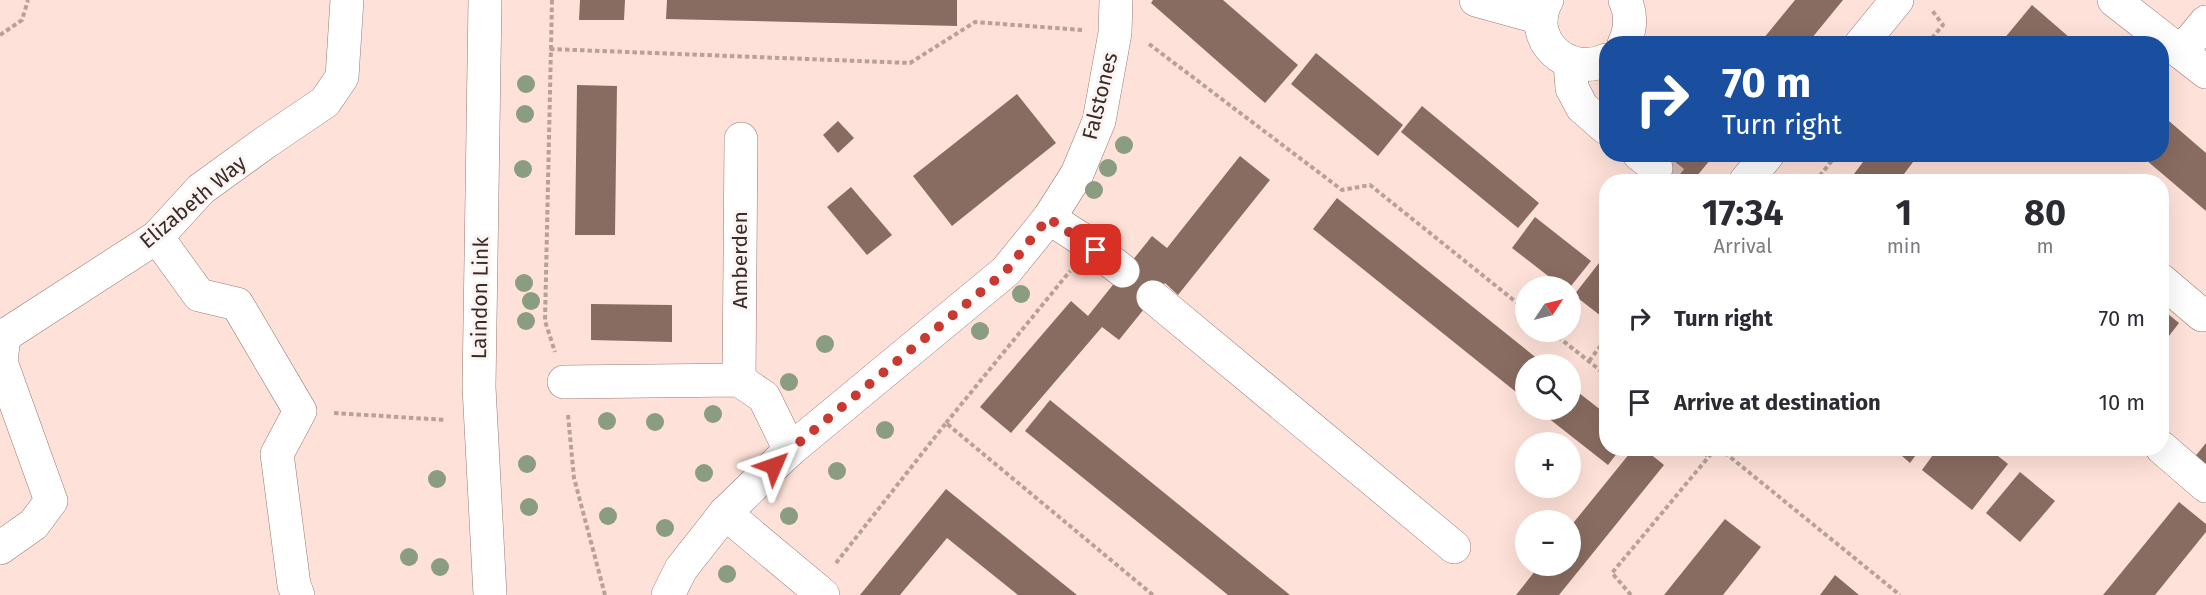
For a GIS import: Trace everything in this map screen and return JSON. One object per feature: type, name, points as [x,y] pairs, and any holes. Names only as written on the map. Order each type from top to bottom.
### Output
[{"type":"street","name":"Elizabeth Way","points":[[2,336],[157,237],[201,189],[325,102],[342,76],[347,0]]},
{"type":"street","name":"Laindon Link","points":[[485,0],[479,387],[490,595]]},
{"type":"street","name":"Falstones","points":[[668,595],[681,569],[725,513],[790,450],[1006,271],[1048,218],[1077,174],[1099,121],[1115,33],[1116,0]]},
{"type":"street","points":[[1476,0],[1544,9],[1543,33],[1548,45],[1557,56],[1570,63],[1584,66],[1599,64]]},
{"type":"street","points":[[1625,0],[1630,17],[1628,36]]},
{"type":"street","points":[[1868,36],[1898,0]]},
{"type":"street","points":[[2114,0],[2160,36]]},
{"type":"street","points":[[2181,52],[2206,22]]},
{"type":"street","points":[[2169,43],[2206,72]]},
{"type":"street","points":[[1570,63],[1572,87],[1582,106],[1599,122]]},
{"type":"street","name":"Amberden","points":[[739,380],[741,139]]},
{"type":"street","points":[[1752,174],[1761,162]]},
{"type":"street","points":[[1048,218],[1083,240],[1123,271]]},
{"type":"street","points":[[157,237],[200,295],[237,303],[300,411],[277,454],[294,585],[298,595]]},
{"type":"street","points":[[2169,287],[2202,315]]},
{"type":"street","points":[[1153,297],[1454,547]]},
{"type":"street","points":[[0,548],[34,524],[51,501],[1,362],[2,336]]},
{"type":"street","points":[[564,382],[739,380],[764,397],[790,450]]},
{"type":"street","points":[[2169,454],[2206,486]]},
{"type":"street","points":[[725,513],[819,592]]},
{"type":"path","points":[[0,36],[22,20],[28,0]]},
{"type":"path","points":[[552,0],[545,321],[564,382],[574,478],[605,595]]},
{"type":"path","points":[[1932,0],[1931,10],[1942,25],[1933,36]]},
{"type":"path","points":[[550,49],[910,63],[975,22],[1136,34],[1342,190],[1370,185],[1515,301]]},
{"type":"path","points":[[1821,174],[1831,162]]},
{"type":"path","points":[[819,592],[946,423],[1073,268]]},
{"type":"path","points":[[1565,342],[1599,369]]},
{"type":"path","points":[[1589,361],[1599,348]]},
{"type":"path","points":[[300,411],[481,422]]},
{"type":"path","points":[[946,423],[1153,595]]},
{"type":"path","points":[[1728,456],[1900,595]]},
{"type":"path","points":[[1631,595],[1611,573],[1709,457]]},
{"type":"building","points":[[580,0],[625,0],[624,20],[579,20]]},
{"type":"building","points":[[667,0],[957,0],[957,26],[666,19]]},
{"type":"building","points":[[1153,0],[1223,0],[1298,65],[1265,103],[1151,3]]},
{"type":"building","points":[[1795,0],[1843,0],[1814,36],[1766,36]]},
{"type":"building","points":[[2032,5],[2068,36],[2006,36]]},
{"type":"building","points":[[1316,53],[1403,125],[1378,156],[1291,84]]},
{"type":"building","points":[[577,85],[617,86],[615,235],[575,235]]},
{"type":"building","points":[[1017,94],[1056,143],[952,226],[913,176]]},
{"type":"building","points":[[1422,106],[1539,203],[1518,228],[1401,132]]},
{"type":"building","points":[[838,121],[854,138],[838,153],[823,135]]},
{"type":"building","points":[[2169,121],[2206,153],[2206,211],[2169,180],[2169,174],[2163,174],[2148,162],[2169,162]]},
{"type":"building","points":[[1240,156],[1270,180],[1178,295],[1165,283],[1119,340],[1102,327],[1011,433],[980,407],[1071,301],[1088,316],[1152,236],[1167,248]]},
{"type":"building","points":[[1661,162],[1708,162],[1699,174],[1651,174]]},
{"type":"building","points":[[1863,162],[1913,162],[1904,174],[1854,174]]},
{"type":"building","points":[[851,187],[892,235],[867,255],[827,207]]},
{"type":"building","points":[[1337,198],[1532,354],[1515,354],[1515,391],[1313,229]]},
{"type":"building","points":[[1535,217],[1591,261],[1579,276],[1548,276],[1512,248]]},
{"type":"building","points":[[1599,263],[1599,315],[1581,300],[1581,286]]},
{"type":"building","points":[[591,304],[672,305],[672,342],[591,340]]},
{"type":"building","points":[[2169,315],[2179,323],[2169,336]]},
{"type":"building","points":[[1581,395],[1599,409],[1599,456],[1615,456],[1608,465],[1581,444],[1581,432],[1566,432],[1551,420],[1581,420]]},
{"type":"building","points":[[1050,400],[1290,595],[1228,595],[1025,431]]},
{"type":"building","points":[[2206,443],[2206,470],[2193,459]]},
{"type":"building","points":[[1628,456],[1653,456],[1664,465],[1581,568],[1581,513]]},
{"type":"building","points":[[1902,456],[1915,456],[1910,463]]},
{"type":"building","points":[[1932,456],[1998,456],[2008,464],[1972,510],[1922,470]]},
{"type":"building","points":[[2020,472],[2055,501],[2020,542],[1986,513]]},
{"type":"building","points":[[946,489],[1077,595],[1018,595],[947,538],[900,595],[860,595]]},
{"type":"building","points":[[2179,502],[2206,524],[2206,532],[2155,595],[2103,595]]},
{"type":"building","points":[[1725,519],[1761,547],[1723,595],[1664,595]]},
{"type":"building","points":[[1835,575],[1859,595],[1820,595]]},
{"type":"building","points":[[1531,576],[1574,576],[1559,595],[1516,595]]},
{"type":"tunnel","points":[[1656,168],[1664,174]]},
{"type":"route","points":[[774,466],[790,450],[1006,271],[1048,218],[1096,250]]}]
